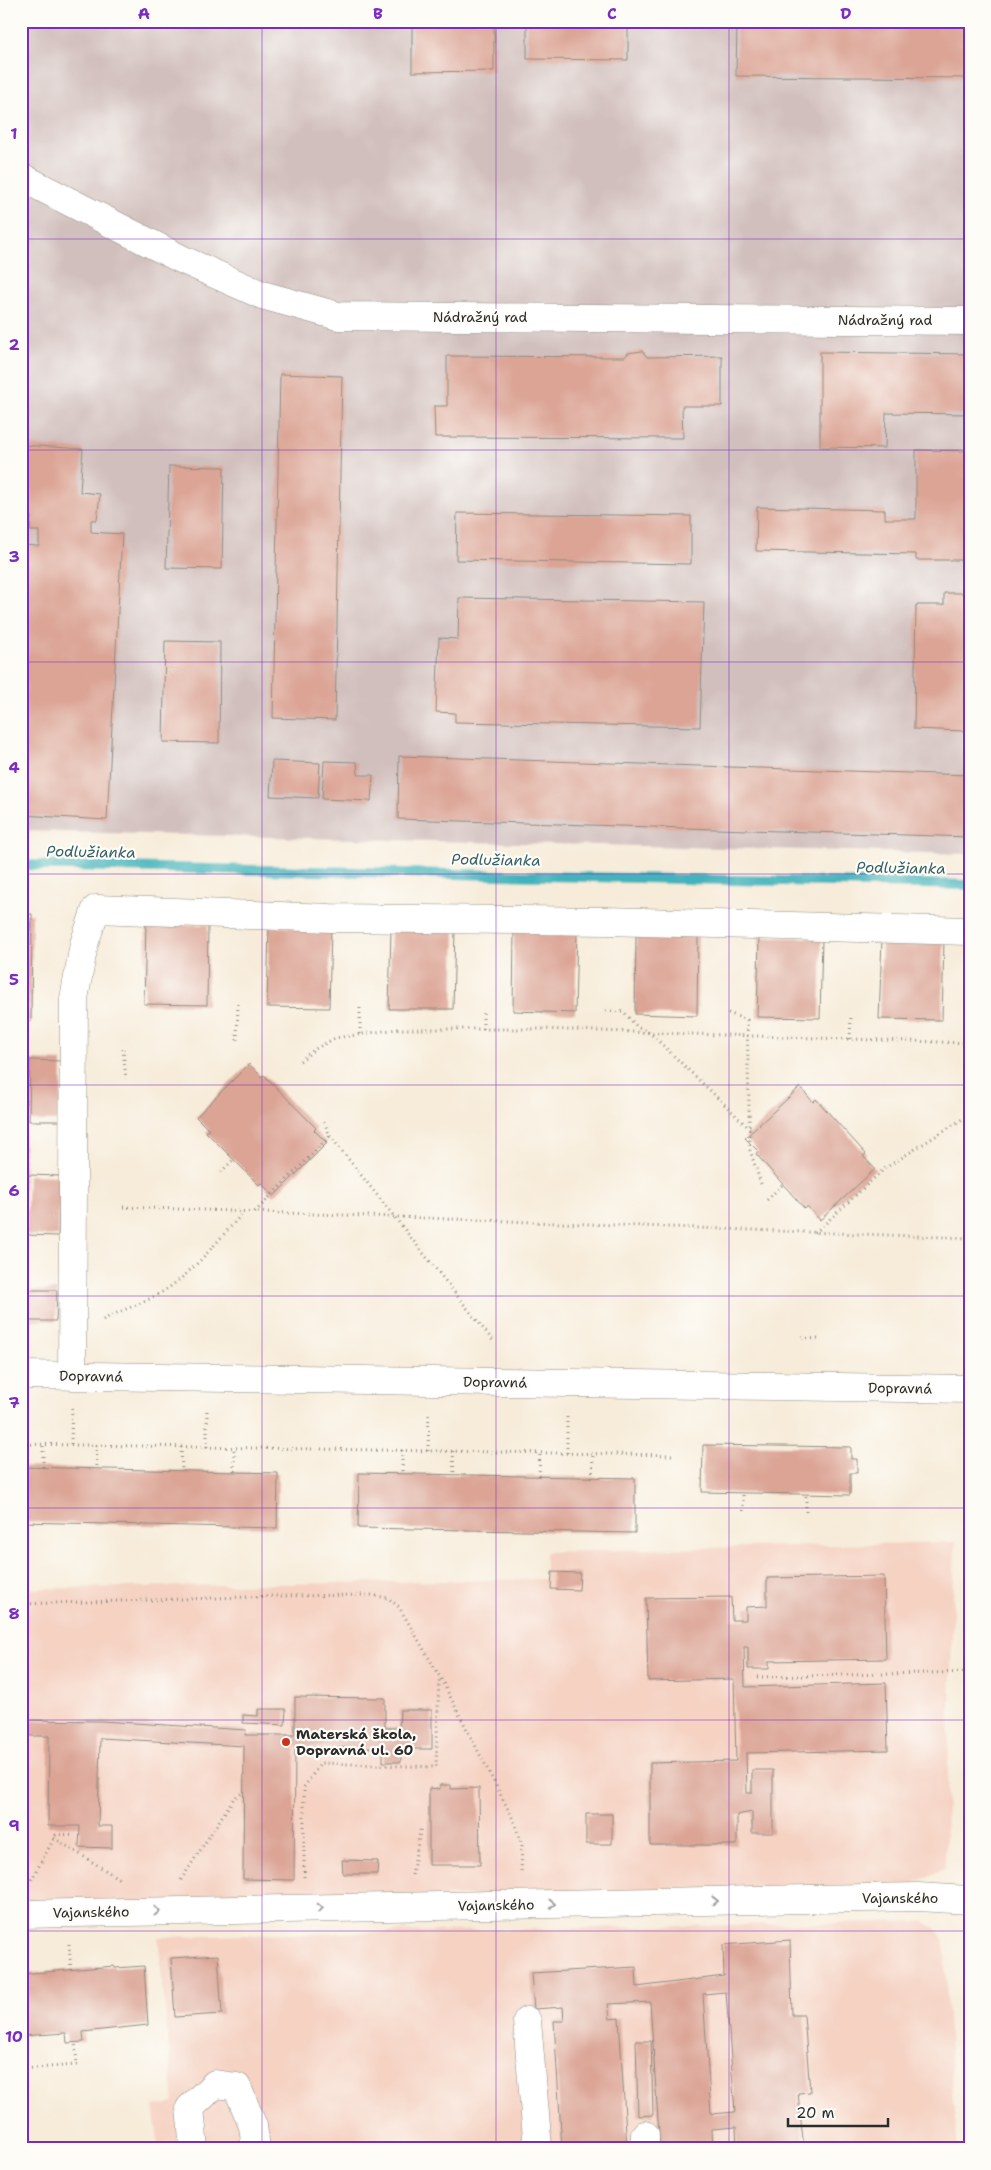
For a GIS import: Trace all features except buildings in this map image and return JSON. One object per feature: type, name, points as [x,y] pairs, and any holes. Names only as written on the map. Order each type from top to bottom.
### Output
[{"type":"street","name":"Nádražný rad","points":[[21,178],[181,259],[253,291],[338,316],[970,321]]},
{"type":"street","points":[[72,1376],[74,999],[84,944],[96,909],[330,918],[597,921],[970,931]]},
{"type":"street","name":"Dopravná","points":[[21,1375],[970,1389]]},
{"type":"street","name":"Vajanského","points":[[23,1903],[521,1904],[918,1897],[970,1900]]},
{"type":"street","points":[[527,2021],[538,2149]]},
{"type":"street","points":[[194,2149],[190,2108],[215,2084],[236,2087],[253,2126],[256,2149]]},
{"type":"path","points":[[237,1040],[238,1003]]},
{"type":"path","points":[[360,1008],[360,1034]]},
{"type":"path","points":[[483,1009],[483,1029]]},
{"type":"path","points":[[606,1011],[624,1012],[637,1026],[650,1033],[750,1129]]},
{"type":"path","points":[[728,1013],[747,1020],[750,1150],[761,1184]]},
{"type":"path","points":[[850,1039],[851,1016]]},
{"type":"path","points":[[300,1061],[315,1049],[335,1038],[397,1029],[650,1033],[970,1043]]},
{"type":"path","points":[[123,1048],[126,1079]]},
{"type":"path","points":[[814,1233],[884,1169],[970,1114]]},
{"type":"path","points":[[324,1122],[330,1136],[494,1342]]},
{"type":"path","points":[[254,1212],[330,1136]]},
{"type":"path","points":[[221,1172],[234,1160]]},
{"type":"path","points":[[767,1200],[783,1184]]},
{"type":"path","points":[[123,1207],[970,1238]]},
{"type":"path","points":[[72,1337],[126,1307],[153,1298],[182,1277],[244,1212]]},
{"type":"path","points":[[802,1338],[818,1339]]},
{"type":"path","points":[[71,1444],[72,1376]]},
{"type":"path","points":[[207,1447],[208,1378]]},
{"type":"path","points":[[428,1451],[429,1381]]},
{"type":"path","points":[[567,1383],[567,1453]]},
{"type":"path","points":[[21,1444],[672,1455]]},
{"type":"path","points":[[43,1467],[44,1444]]},
{"type":"path","points":[[96,1445],[96,1468]]},
{"type":"path","points":[[181,1446],[182,1470]]},
{"type":"path","points":[[234,1447],[234,1471]]},
{"type":"path","points":[[402,1450],[402,1474]]},
{"type":"path","points":[[454,1451],[454,1475]]},
{"type":"path","points":[[540,1453],[540,1476]]},
{"type":"path","points":[[592,1478],[593,1454]]},
{"type":"path","points":[[743,1493],[743,1511]]},
{"type":"path","points":[[806,1494],[806,1512]]},
{"type":"path","points":[[21,1604],[279,1596],[371,1595],[388,1598],[400,1607],[440,1677],[513,1819],[522,1845],[521,1904]]},
{"type":"path","points":[[757,1677],[970,1672]]},
{"type":"path","points":[[304,1885],[304,1787],[321,1763],[436,1767],[440,1677]]},
{"type":"path","points":[[176,1887],[234,1798],[244,1792]]},
{"type":"path","points":[[411,1882],[421,1826]]},
{"type":"path","points":[[23,1903],[56,1835],[75,1834]]},
{"type":"path","points":[[54,1838],[126,1884]]},
{"type":"path","points":[[70,1953],[71,1970]]},
{"type":"path","points":[[21,2069],[77,2065],[76,2042]]},
{"type":"shaded area","points":[[21,21],[970,21],[970,854],[21,831]]},
{"type":"shaded area","points":[[955,1542],[945,1868],[910,1885],[21,1906],[21,1589],[545,1579],[545,1552]]},
{"type":"shaded area","points":[[922,1921],[935,1928],[944,1940],[952,2088],[958,2149],[159,2149],[153,2106],[174,2103],[158,1937]]},
{"type":"waterway","name":"Podlužianka","points":[[21,865],[970,885]]},
{"type":"place","name":"Materská škola, Dopravná ul. 60","points":[[286,1742]]}]
